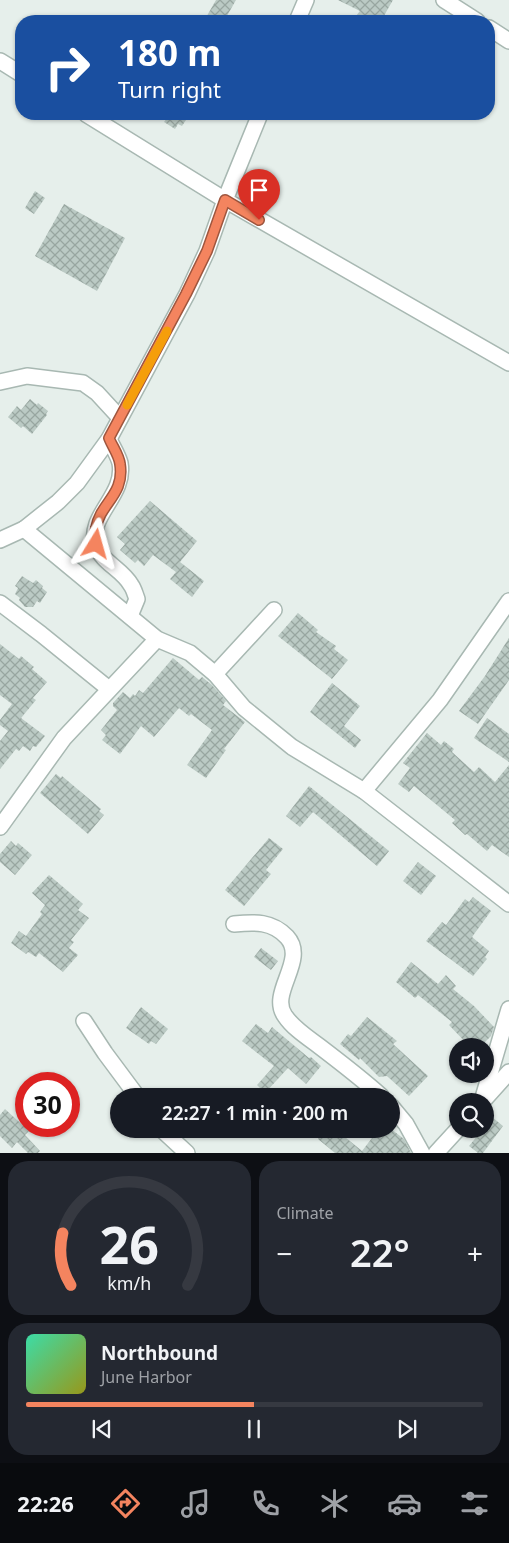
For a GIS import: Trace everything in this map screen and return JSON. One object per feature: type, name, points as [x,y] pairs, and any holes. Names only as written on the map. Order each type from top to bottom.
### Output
[{"type":"street","points":[[300,15],[306,0]]},
{"type":"street","points":[[444,0],[468,15]]},
{"type":"street","points":[[495,32],[509,41]]},
{"type":"street","points":[[0,61],[15,70]]},
{"type":"street","points":[[96,120],[225,200],[509,363]]},
{"type":"street","points":[[0,540],[24,529],[44,514],[77,483],[109,438],[207,251],[225,200],[258,120]]},
{"type":"street","points":[[0,382],[27,376],[82,383],[97,393],[120,418]]},
{"type":"street","points":[[109,438],[120,463],[119,484],[114,497],[98,521],[96,544],[102,556],[131,584],[137,599],[130,616]]},
{"type":"street","points":[[24,529],[158,639],[190,653],[215,674],[244,708],[292,747],[364,790],[509,904]]},
{"type":"street","points":[[364,790],[440,700],[509,601]]},
{"type":"street","points":[[0,603],[109,689]]},
{"type":"street","points":[[215,674],[274,610]]},
{"type":"street","points":[[0,827],[64,738],[158,639]]},
{"type":"street","points":[[234,924],[268,924],[280,930],[291,942],[293,959],[280,1004],[285,1016],[299,1030],[371,1088]]},
{"type":"street","points":[[485,1093],[509,1009]]},
{"type":"street","points":[[84,1021],[131,1088]]},
{"type":"street","points":[[490,1093],[509,1072]]},
{"type":"street","points":[[400,1117],[422,1153]]},
{"type":"street","points":[[171,1138],[187,1153]]},
{"type":"street","points":[[436,1153],[450,1138]]},
{"type":"building","points":[[216,0],[236,0],[227,15],[207,15]]},
{"type":"building","points":[[338,0],[393,0],[384,15],[357,15],[360,11]]},
{"type":"building","points":[[166,120],[186,120],[182,126],[178,124],[175,129],[164,122]]},
{"type":"building","points":[[35,191],[45,198],[34,214],[25,208]]},
{"type":"building","points":[[64,204],[125,238],[97,291],[35,256]]},
{"type":"building","points":[[30,399],[48,411],[32,434],[8,417],[17,406],[21,410]]},
{"type":"building","points":[[150,501],[197,541],[180,562],[204,581],[192,597],[170,579],[176,572],[153,555],[144,566],[138,560],[135,563],[120,550],[125,544],[117,537]]},
{"type":"building","points":[[22,576],[33,583],[36,580],[47,592],[40,603],[37,601],[33,607],[25,607],[19,600],[20,598],[15,594],[18,588],[15,586]]},
{"type":"building","points":[[298,613],[318,630],[316,632],[336,646],[334,649],[348,660],[332,679],[278,636]]},
{"type":"building","points":[[509,638],[509,680],[478,724],[459,711],[485,676]]},
{"type":"building","points":[[0,644],[19,659],[21,656],[47,682],[33,698],[36,700],[21,718],[45,736],[30,751],[23,746],[19,751],[16,749],[0,769],[0,741],[8,731],[0,725],[0,720],[12,704],[0,695]]},
{"type":"building","points":[[173,658],[199,680],[202,677],[212,685],[226,701],[223,705],[245,722],[224,749],[226,750],[206,778],[187,765],[212,730],[191,714],[189,716],[179,708],[154,737],[141,726],[120,754],[102,740],[106,735],[101,730],[117,710],[113,703],[123,692],[130,698],[133,694],[135,696],[139,690],[143,693]]},
{"type":"building","points":[[332,683],[360,706],[344,726],[361,740],[355,748],[310,712]]},
{"type":"building","points":[[487,718],[509,734],[509,762],[474,738]]},
{"type":"building","points":[[427,733],[441,745],[444,741],[454,749],[452,752],[474,772],[479,767],[495,782],[509,765],[509,857],[492,845],[487,851],[467,834],[465,835],[452,823],[455,820],[414,786],[409,792],[398,784],[410,768],[403,763]]},
{"type":"building","points":[[56,774],[61,778],[62,776],[101,809],[99,811],[104,815],[88,834],[40,793]]},
{"type":"building","points":[[309,786],[389,851],[377,866],[313,812],[300,827],[286,816]]},
{"type":"building","points":[[269,838],[283,849],[266,870],[271,874],[244,906],[225,890]]},
{"type":"building","points":[[11,841],[16,846],[18,843],[32,855],[15,875],[0,862],[0,854]]},
{"type":"building","points":[[418,862],[436,876],[421,895],[403,881]]},
{"type":"building","points":[[49,875],[83,904],[78,910],[89,918],[71,940],[74,942],[69,948],[78,955],[63,972],[39,953],[36,957],[28,952],[26,954],[11,943],[19,931],[26,936],[42,914],[40,912],[45,905],[32,893]]},
{"type":"building","points":[[473,897],[491,911],[472,937],[489,951],[485,957],[487,959],[473,976],[426,941],[442,922],[446,925],[465,899],[469,902]]},
{"type":"building","points":[[261,948],[278,961],[271,970],[254,957]]},
{"type":"building","points":[[411,962],[438,984],[446,975],[456,986],[453,989],[474,1006],[494,1027],[491,1036],[489,1038],[461,1038],[449,1025],[452,1022],[418,995],[415,998],[396,982]]},
{"type":"building","points":[[141,1007],[168,1029],[156,1044],[151,1041],[149,1044],[126,1028]]},
{"type":"building","points":[[367,1017],[397,1041],[393,1044],[428,1076],[409,1096],[387,1076],[379,1077],[360,1058],[359,1060],[340,1044],[348,1034],[351,1036]]},
{"type":"building","points":[[256,1024],[268,1033],[272,1027],[321,1066],[306,1084],[288,1068],[270,1088],[260,1088],[257,1085],[274,1066],[242,1041]]},
{"type":"building","points":[[5,1109],[15,1118],[15,1137],[27,1137],[40,1151],[38,1153],[28,1153],[17,1142],[12,1148],[0,1136],[0,1115]]},
{"type":"building","points":[[494,1119],[503,1126],[483,1153],[478,1153],[469,1146],[476,1138],[494,1138]]},
{"type":"building","points":[[400,1136],[404,1139],[411,1153],[335,1153],[318,1139],[346,1138],[362,1151],[372,1138],[400,1138]]},
{"type":"slow traffic","points":[[127,405],[167,331]]},
{"type":"route","points":[[96,544],[96,528],[101,514],[114,497],[119,484],[120,463],[109,438],[207,251],[225,200],[259,220]]}]
